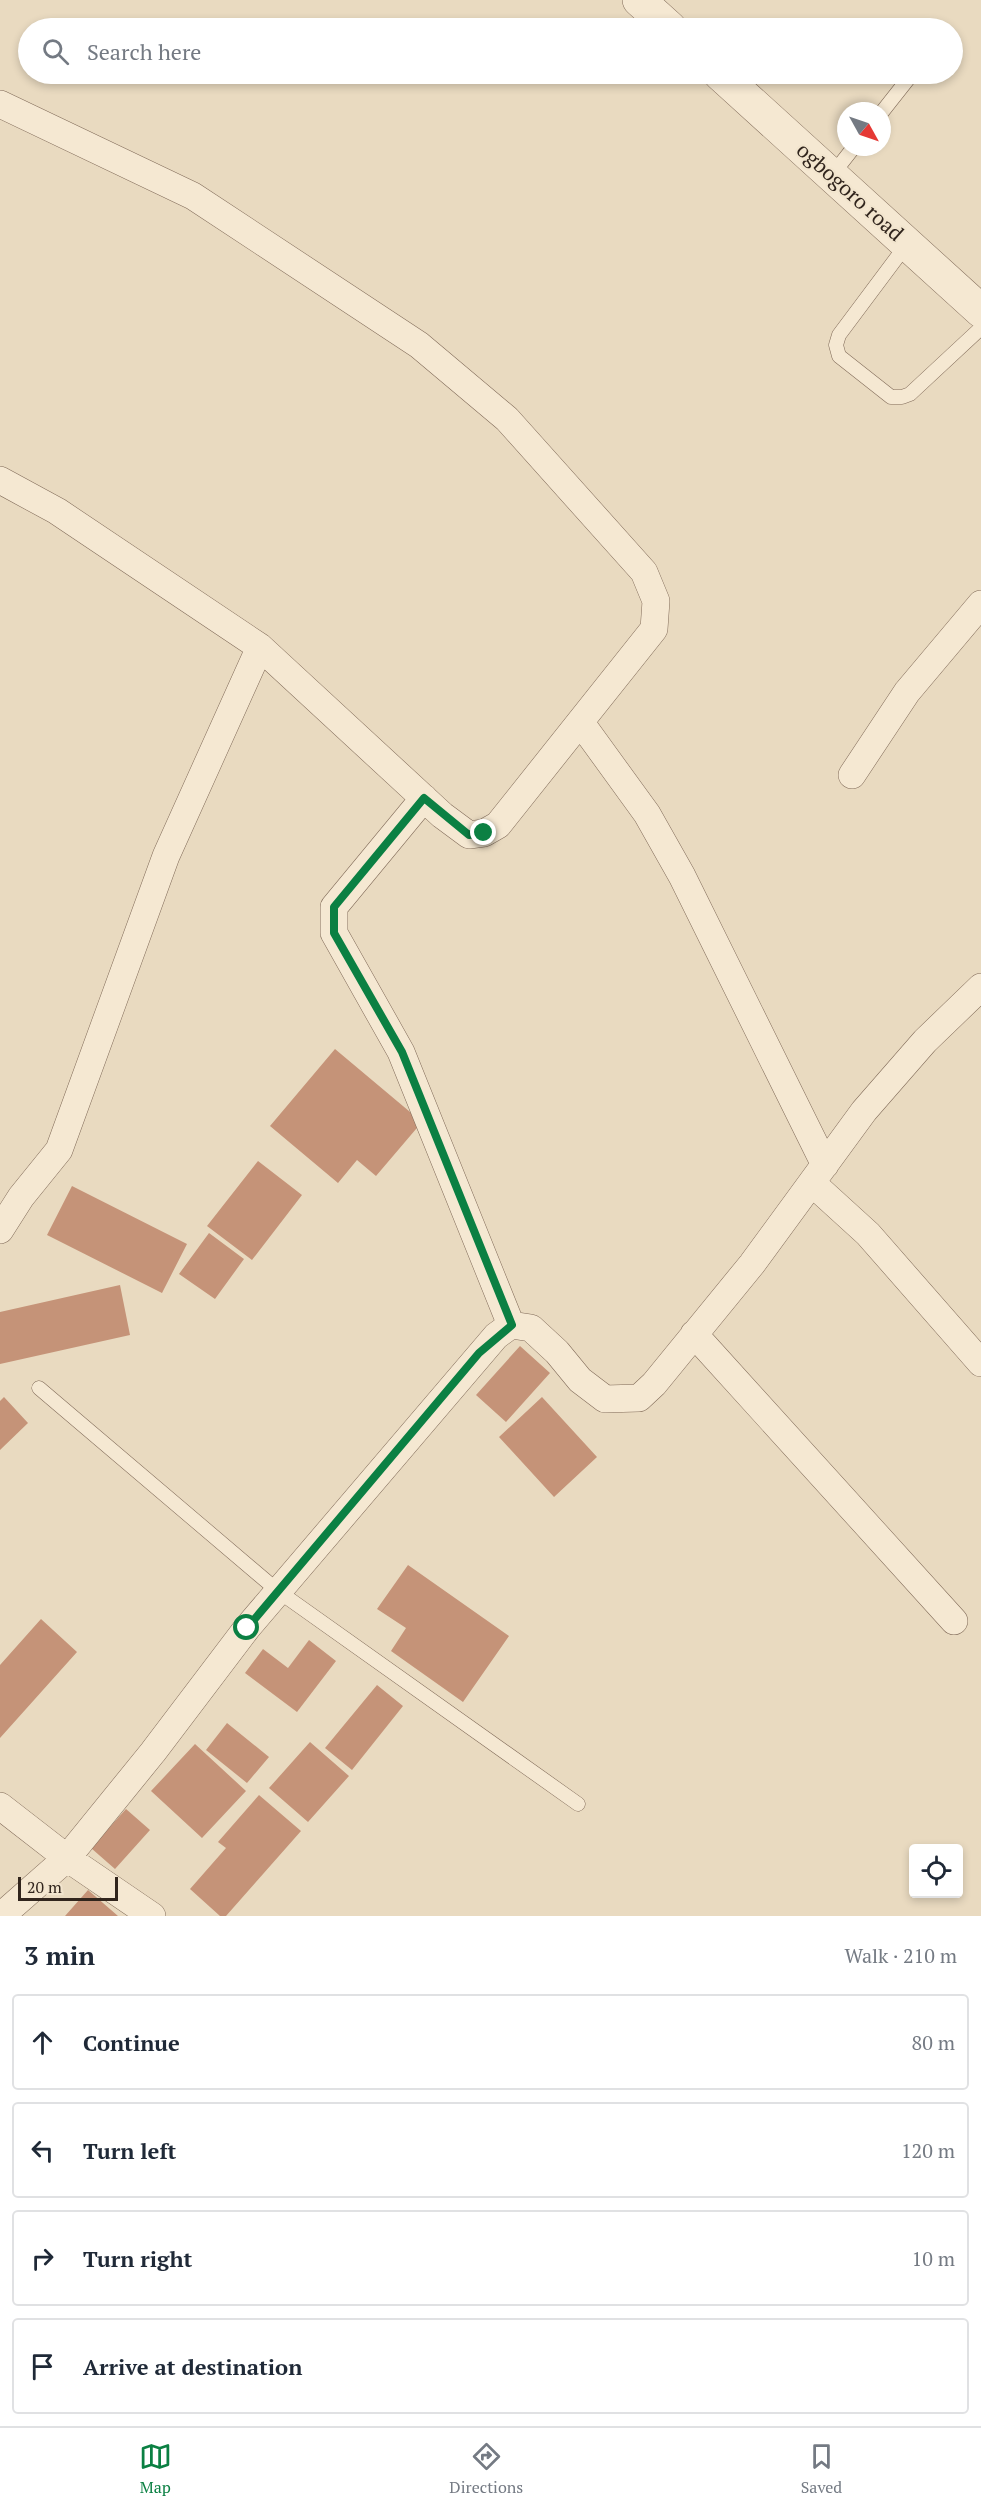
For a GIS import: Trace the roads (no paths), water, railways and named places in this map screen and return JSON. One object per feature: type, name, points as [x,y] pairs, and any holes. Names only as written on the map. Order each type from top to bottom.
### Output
[{"type":"street","points":[[639,0],[659,18]]},
{"type":"street","name":"ogbogoro road","points":[[731,84],[981,310]]},
{"type":"street","points":[[0,104],[193,196],[418,345],[507,419],[644,572],[656,601],[654,629],[498,825],[484,833],[469,835],[424,798],[260,647],[57,511],[0,480]]},
{"type":"street","points":[[852,775],[907,692],[981,604]]},
{"type":"street","points":[[0,1230],[21,1197],[59,1150],[166,856],[260,647]]},
{"type":"street","points":[[581,723],[647,814],[682,876],[819,1174],[868,1234],[981,1363]]},
{"type":"street","points":[[424,798],[334,907],[334,933],[402,1052],[512,1325]]},
{"type":"street","points":[[1,1916],[67,1858],[278,1591],[479,1353],[512,1325],[531,1328],[557,1352],[580,1380],[605,1399],[639,1398],[654,1384],[752,1264],[864,1111],[925,1041],[981,987]]},
{"type":"street","points":[[694,1334],[954,1621]]},
{"type":"street","points":[[0,1806],[67,1858],[152,1916]]},
{"type":"lane","points":[[890,102],[904,84]]},
{"type":"lane","points":[[832,175],[847,156]]},
{"type":"lane","points":[[907,244],[838,335],[836,345],[839,356],[891,397],[902,397],[910,394],[981,328]]},
{"type":"lane","points":[[39,1388],[278,1591],[578,1804]]}]
